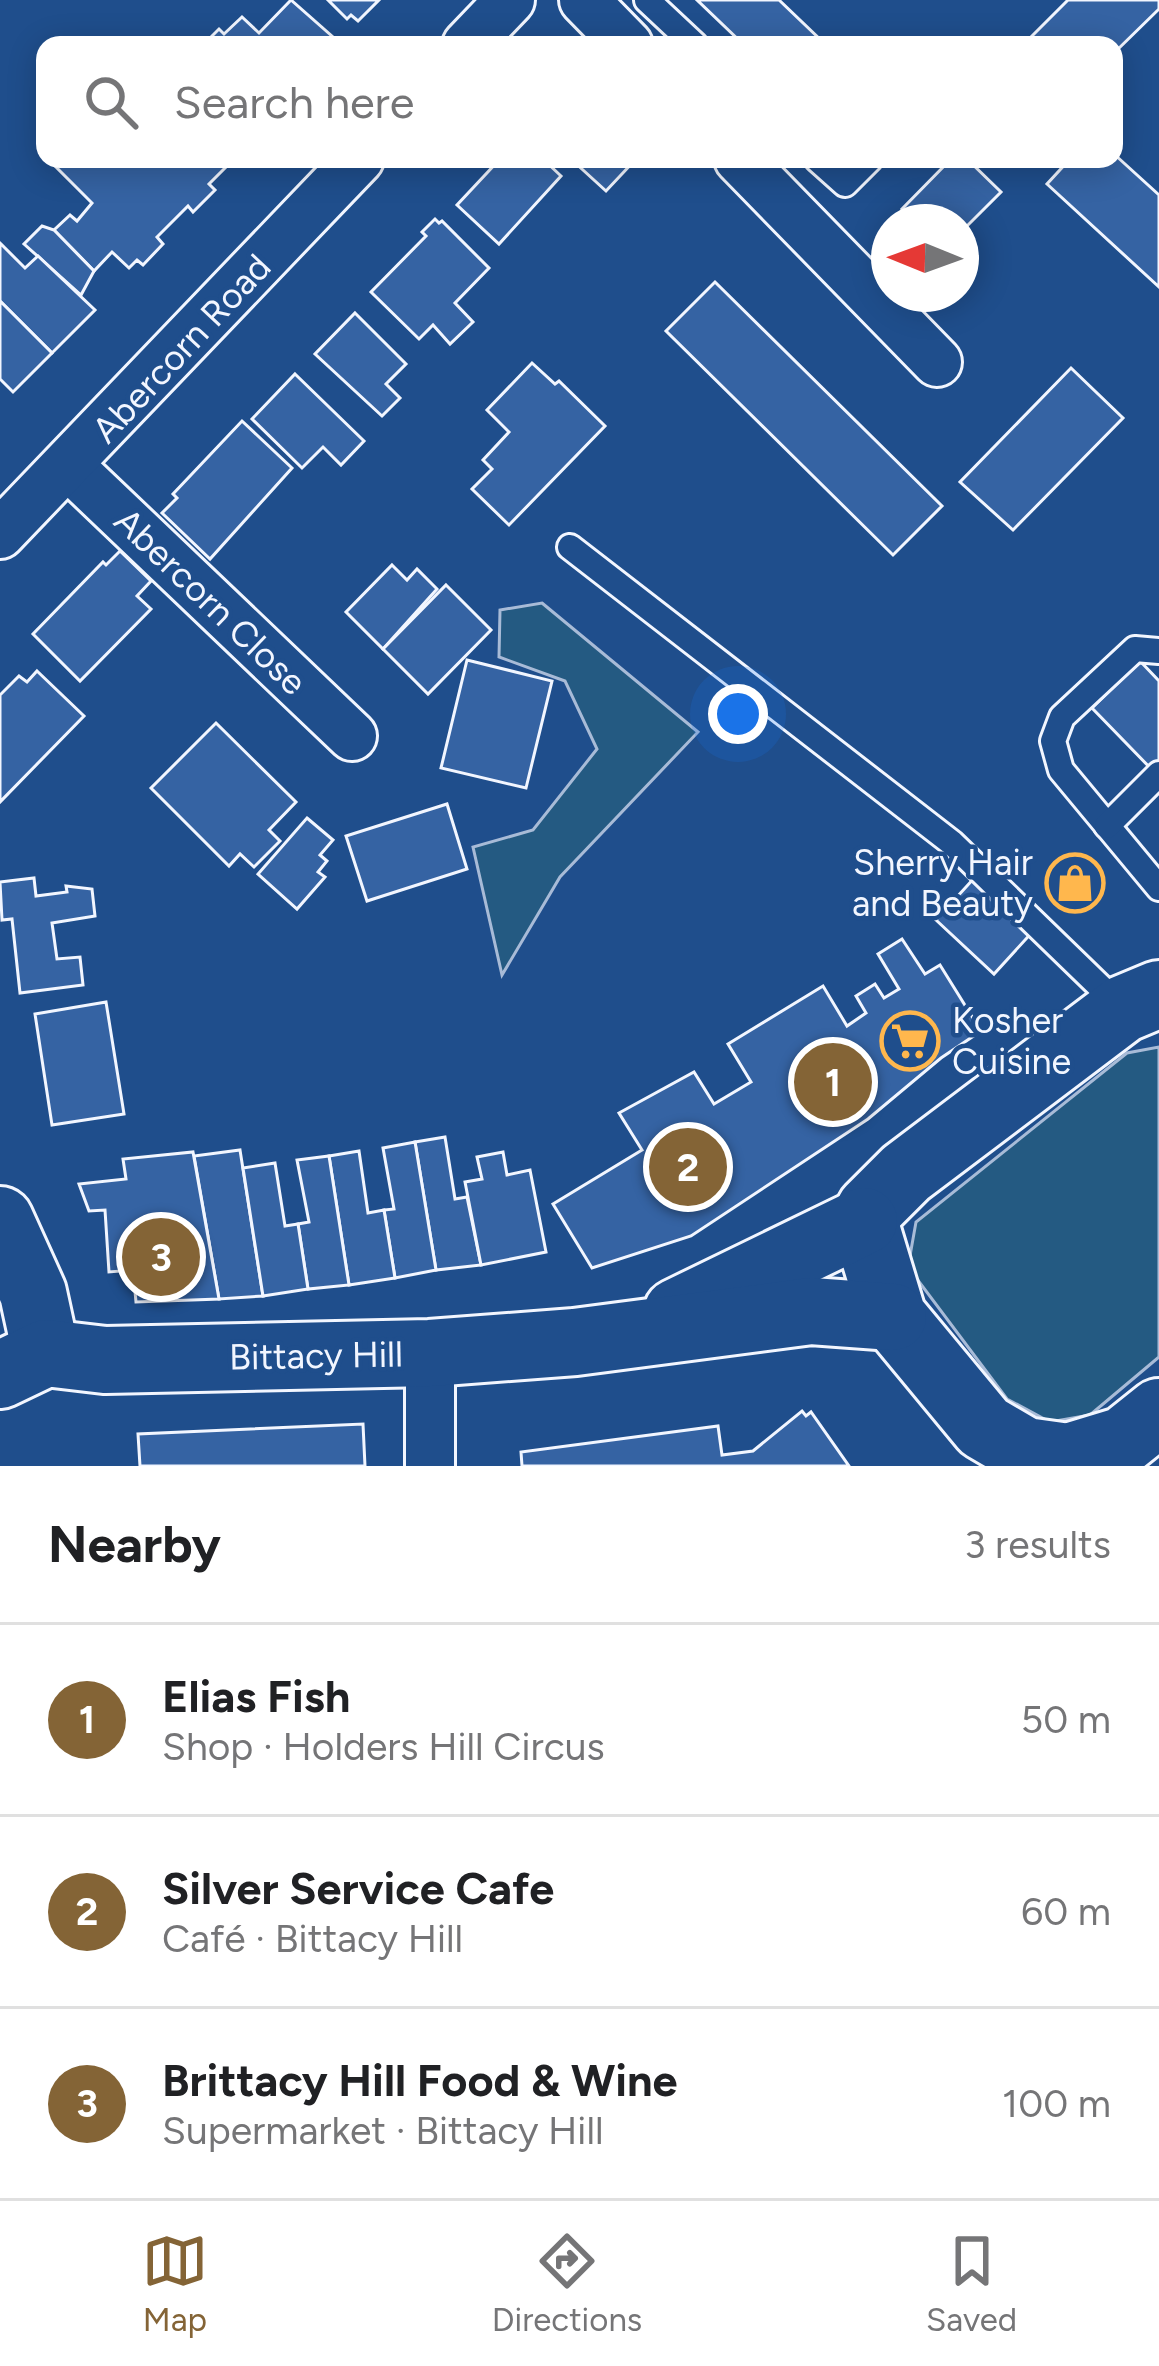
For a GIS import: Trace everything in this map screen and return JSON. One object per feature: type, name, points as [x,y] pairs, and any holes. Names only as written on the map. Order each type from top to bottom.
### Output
[{"type":"main road","points":[[1141,1002],[906,1173],[870,1208],[864,1221],[893,1317],[984,1427],[1025,1450],[1068,1461],[1124,1440],[1159,1412]]},
{"type":"main road","points":[[0,1220],[33,1293],[23,1364]]},
{"type":"main road","name":"Bittacy Hill","points":[[637,1332],[864,1221]]},
{"type":"main road","name":"Bittacy Hill","points":[[23,1364],[430,1353],[575,1342],[811,1311],[893,1317]]},
{"type":"street","points":[[476,36],[510,0]]},
{"type":"street","points":[[584,0],[619,36]]},
{"type":"street","name":"Abercorn Road","points":[[0,534],[350,168]]},
{"type":"street","points":[[748,168],[937,362]]},
{"type":"street","name":"Abercorn Close","points":[[69,466],[352,736]]},
{"type":"street","points":[[430,1353],[430,1466]]},
{"type":"lane","points":[[647,0],[685,36]]},
{"type":"lane","points":[[827,168],[844,184],[861,168]]},
{"type":"lane","points":[[570,547],[952,843],[1141,1002]]},
{"type":"lane","points":[[1159,651],[1135,649],[1062,717],[1053,741],[1061,770],[1159,888]]},
{"type":"lane","points":[[1107,826],[1159,774]]},
{"type":"shaded area","points":[[542,603],[698,732],[560,877],[502,975],[473,847],[533,830],[597,749],[565,681],[499,657],[500,610]]},
{"type":"shaded area","points":[[1159,1047],[1159,1357],[1090,1415],[1050,1422],[1007,1399],[908,1267],[916,1222],[1127,1053]]},
{"type":"building","points":[[291,0],[332,36],[212,36],[219,29],[224,34],[242,17],[259,33]]},
{"type":"building","points":[[328,0],[379,0],[358,21],[351,15],[347,19]]},
{"type":"building","points":[[697,0],[779,0],[817,36],[735,36]]},
{"type":"building","points":[[1068,0],[1159,0],[1159,9],[1123,44],[1123,36],[1032,36]]},
{"type":"building","points":[[1123,162],[1159,195],[1159,287],[1047,184],[1062,168],[1123,168]]},
{"type":"building","points":[[57,168],[225,168],[209,184],[215,190],[193,212],[188,206],[157,237],[163,244],[143,265],[137,260],[129,268],[112,252],[94,271],[54,230],[70,215],[77,221],[92,203]]},
{"type":"building","points":[[492,168],[553,168],[561,176],[499,244],[457,205]]},
{"type":"building","points":[[581,168],[628,168],[606,191]]},
{"type":"building","points":[[942,168],[976,168],[1001,192],[979,214],[979,204],[907,204]]},
{"type":"building","points":[[435,219],[489,268],[455,303],[473,322],[450,344],[433,325],[419,339],[371,292],[426,236],[422,232]]},
{"type":"building","points":[[42,226],[54,230],[94,271],[81,295],[24,244]]},
{"type":"building","points":[[0,243],[25,268],[38,256],[95,310],[52,353],[0,301]]},
{"type":"building","points":[[715,282],[942,506],[893,555],[666,331]]},
{"type":"building","points":[[0,301],[52,353],[13,392],[0,379]]},
{"type":"building","points":[[355,313],[406,364],[386,384],[400,398],[382,416],[315,354]]},
{"type":"building","points":[[532,363],[555,384],[559,381],[605,426],[509,525],[472,489],[492,469],[483,460],[509,432],[487,410]]},
{"type":"building","points":[[1071,368],[1123,418],[1013,530],[960,482]]},
{"type":"building","points":[[295,374],[364,441],[341,465],[323,447],[302,468],[252,419]]},
{"type":"building","points":[[242,421],[292,468],[210,559],[162,513],[177,498],[173,494]]},
{"type":"building","points":[[120,551],[151,581],[137,596],[151,609],[80,681],[33,634],[103,562],[106,565]]},
{"type":"building","points":[[392,565],[407,580],[417,569],[437,589],[383,649],[346,612]]},
{"type":"building","points":[[446,585],[491,630],[428,694],[383,649]]},
{"type":"building","points":[[467,660],[552,681],[526,788],[441,768]]},
{"type":"building","points":[[1140,661],[1159,681],[1159,777],[1092,708]]},
{"type":"building","points":[[37,671],[84,716],[0,802],[0,695],[19,676],[27,682]]},
{"type":"building","points":[[216,723],[296,802],[269,830],[280,841],[254,867],[240,854],[229,866],[151,788]]},
{"type":"building","points":[[447,804],[467,869],[367,901],[346,836]]},
{"type":"building","points":[[307,818],[333,840],[320,855],[327,861],[318,872],[325,877],[297,909],[258,874]]},
{"type":"building","points":[[976,876],[1035,929],[994,974],[936,920]]},
{"type":"building","points":[[34,878],[36,896],[67,892],[66,886],[92,889],[95,916],[52,923],[57,959],[80,957],[83,985],[20,993],[12,919],[2,920],[0,882]]},
{"type":"building","points":[[902,939],[925,974],[940,965],[981,1031],[868,1119],[691,1236],[592,1268],[553,1204],[642,1150],[619,1113],[694,1072],[714,1104],[751,1082],[728,1044],[823,986],[847,1026],[866,1013],[856,996],[875,984],[884,998],[899,989],[878,954]]},
{"type":"building","points":[[106,1002],[124,1114],[52,1125],[35,1014]]},
{"type":"building","points":[[445,1137],[455,1199],[467,1197],[481,1265],[436,1270],[415,1142]]},
{"type":"building","points":[[415,1142],[436,1270],[395,1278],[384,1210],[394,1209],[383,1148]]},
{"type":"building","points":[[240,1150],[263,1296],[219,1299],[194,1156]]},
{"type":"building","points":[[359,1151],[368,1213],[384,1210],[395,1278],[349,1285],[329,1156]]},
{"type":"building","points":[[193,1152],[219,1299],[136,1302],[133,1270],[109,1272],[105,1210],[89,1211],[79,1184],[126,1179],[123,1159]]},
{"type":"building","points":[[503,1152],[507,1175],[530,1170],[546,1252],[481,1265],[465,1182],[482,1179],[477,1157]]},
{"type":"building","points":[[329,1156],[349,1285],[308,1289],[298,1224],[309,1222],[297,1160]]},
{"type":"building","points":[[275,1163],[285,1226],[298,1224],[308,1289],[263,1296],[243,1168]]},
{"type":"building","points":[[802,1411],[806,1416],[811,1412],[849,1466],[522,1466],[521,1452],[718,1426],[722,1455],[753,1451]]},
{"type":"building","points":[[363,1424],[365,1466],[140,1466],[138,1434]]},
{"type":"place","name":"Sherry Hair and Beauty","points":[[1075,883]]},
{"type":"place","name":"Kosher Cuisine","points":[[910,1041]]},
{"type":"place","name":"Elias Fish","points":[[833,1082]]},
{"type":"place","name":"Silver Service Cafe","points":[[688,1167]]},
{"type":"place","name":"Brittacy Hill Food & Wine","points":[[161,1257]]}]
